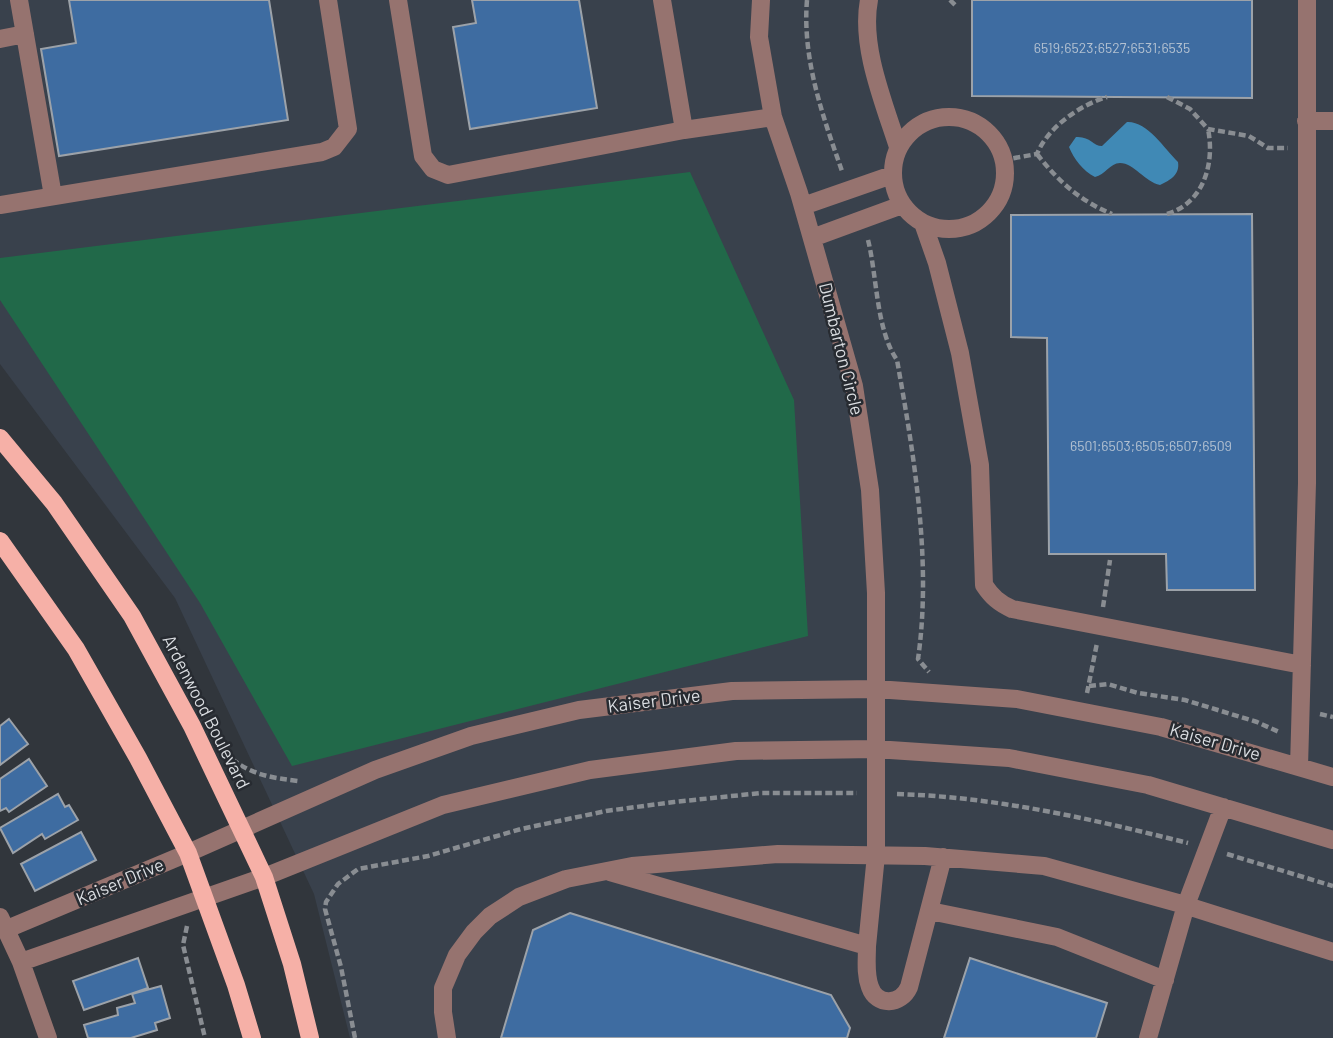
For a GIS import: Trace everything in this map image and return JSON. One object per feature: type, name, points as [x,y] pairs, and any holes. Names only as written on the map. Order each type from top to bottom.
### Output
[{"type":"main road","name":"Ardenwood Boulevard","points":[[0,438],[54,503],[132,616],[192,726],[264,877],[292,964],[310,1038]]},
{"type":"main road","points":[[0,541],[76,649],[188,853],[236,985],[252,1038]]},
{"type":"street","points":[[19,0],[53,196]]},
{"type":"street","points":[[0,205],[322,152],[334,147],[348,129],[328,0]]},
{"type":"street","points":[[398,0],[423,156],[433,169],[449,176],[684,130],[773,117]]},
{"type":"street","points":[[662,0],[684,130]]},
{"type":"street","name":"Dumbarton Circle","points":[[761,0],[759,37],[773,117],[803,206],[854,386],[870,490],[876,593],[876,855],[867,946],[868,978],[874,995],[894,1002],[901,999],[909,987],[930,911]]},
{"type":"street","points":[[869,0],[865,19],[877,82],[898,147]]},
{"type":"street","points":[[1299,767],[1307,483],[1307,0]]},
{"type":"street","points":[[0,39],[25,34]]},
{"type":"street","points":[[945,116],[974,122],[996,141],[1003,160],[1004,184],[999,198],[980,220],[967,226],[937,228],[923,223],[902,205],[895,191],[892,175],[898,147],[906,135],[930,119],[945,116]]},
{"type":"street","points":[[1306,121],[1333,121]]},
{"type":"street","points":[[803,206],[892,175]]},
{"type":"street","points":[[812,238],[902,205]]},
{"type":"street","points":[[923,223],[937,263],[962,366],[980,465],[984,585],[990,595],[1012,609],[1302,665]]},
{"type":"street","name":"Kaiser Drive","points":[[4,923],[188,853],[375,770],[471,736],[579,710],[732,691],[876,689],[1031,701],[1161,727],[1333,777]]},
{"type":"street","points":[[21,962],[264,877],[443,805],[590,770],[736,751],[874,749],[1009,758],[1148,785],[1333,839]]},
{"type":"street","points":[[1148,1038],[1186,905],[1223,807]]},
{"type":"street","points":[[447,1038],[443,988],[457,955],[490,916],[519,897],[566,879],[632,866],[778,854],[943,857],[1044,866],[1186,905],[1333,952]]},
{"type":"street","points":[[943,857],[930,911],[1057,937],[1165,980]]},
{"type":"street","points":[[607,871],[867,946]]},
{"type":"street","points":[[4,923],[48,1038]]},
{"type":"path","points":[[807,0],[808,49],[814,82],[844,175]]},
{"type":"path","points":[[950,0],[956,5]]},
{"type":"path","points":[[1003,160],[1037,154],[1051,134],[1077,110],[1089,102],[1107,97]]},
{"type":"path","points":[[1167,97],[1190,109],[1208,129],[1211,150],[1207,175],[1199,190],[1183,208],[1167,214]]},
{"type":"path","points":[[1208,129],[1250,136],[1268,148],[1307,148]]},
{"type":"path","points":[[1037,154],[1074,195],[1112,214]]},
{"type":"path","points":[[865,228],[889,344],[897,360],[917,478],[922,616],[918,659],[932,674]]},
{"type":"path","points":[[1089,686],[1108,684],[1138,693],[1185,700],[1257,722],[1283,734]]},
{"type":"path","points":[[1074,694],[1087,696]]},
{"type":"path","points":[[223,752],[244,769],[264,777],[300,782]]},
{"type":"path","points":[[188,928],[183,945],[205,1038]]},
{"type":"shaded area","points":[[0,0],[1333,0],[1333,1038],[350,1038],[314,894],[175,598],[0,364]]},
{"type":"green space","points":[[690,172],[794,400],[808,636],[292,766],[200,603],[0,300],[0,258]]},
{"type":"water","points":[[1127,122],[1148,131],[1178,162],[1178,170],[1171,179],[1160,185],[1130,166],[1120,163],[1095,177],[1073,156],[1069,147],[1076,137],[1102,146]]},
{"type":"building","points":[[69,0],[269,0],[288,120],[59,156],[41,49],[76,43]]},
{"type":"building","points":[[472,0],[579,0],[597,108],[470,129],[453,27],[476,23]]},
{"type":"building","points":[[972,0],[1252,0],[1252,98],[972,96]]},
{"type":"building","points":[[1252,214],[1255,590],[1167,590],[1166,554],[1049,554],[1047,338],[1011,337],[1011,215]]},
{"type":"building","points":[[9,719],[28,744],[0,765],[0,726]]},
{"type":"building","points":[[29,759],[47,786],[9,812],[6,808],[0,811],[0,779]]},
{"type":"building","points":[[58,794],[65,807],[69,805],[78,820],[45,839],[42,834],[13,853],[0,828]]},
{"type":"building","points":[[81,832],[96,860],[35,891],[21,864]]},
{"type":"building","points":[[570,913],[831,995],[850,1028],[847,1038],[501,1038],[533,930]]},
{"type":"building","points":[[138,958],[148,988],[84,1010],[73,981]]},
{"type":"building","points":[[970,958],[1107,1003],[1096,1038],[944,1038]]},
{"type":"building","points":[[161,986],[170,1018],[155,1023],[157,1030],[131,1038],[88,1038],[84,1025],[118,1015],[117,1008],[135,1003],[132,994]]}]
